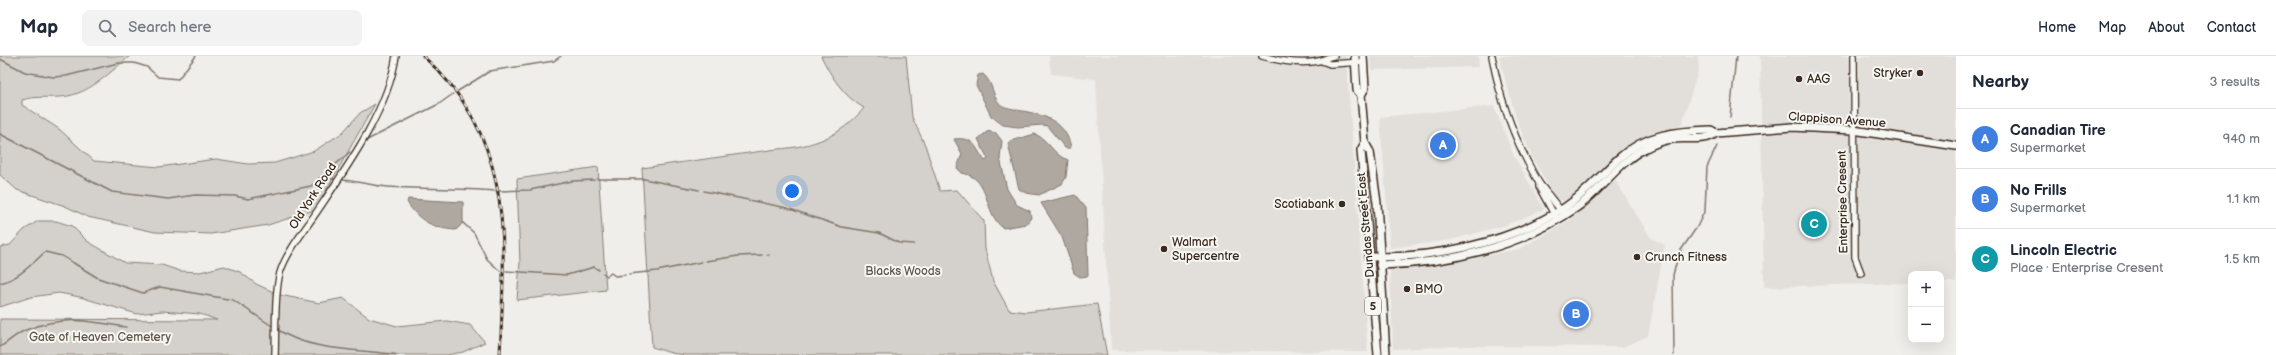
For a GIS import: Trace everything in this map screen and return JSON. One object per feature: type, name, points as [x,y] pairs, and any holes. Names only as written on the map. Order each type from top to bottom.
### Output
[{"type":"main road","name":"Dundas Street East","points":[[1355,59],[1357,90],[1361,95],[1365,143],[1370,152],[1377,203],[1386,355]]},
{"type":"main road","name":"Dundas Street East","points":[[1361,95],[1365,88],[1363,59]]},
{"type":"main road","name":"Clappison Avenue","points":[[1368,258],[1380,261],[1420,262],[1478,252],[1515,240],[1592,195],[1644,145],[1689,134],[1711,137],[1716,133],[1792,127],[1853,130],[1956,146]]},
{"type":"main road","name":"Dundas Street East","points":[[1365,143],[1361,150],[1368,258],[1378,355]]},
{"type":"street","name":"Old York Road","points":[[275,355],[280,272],[302,234],[338,179],[384,99],[392,79],[396,56]]},
{"type":"street","points":[[1262,56],[1281,61],[1322,61],[1330,64],[1363,59]]},
{"type":"street","points":[[1322,61],[1334,56]]},
{"type":"street","points":[[1492,56],[1499,88],[1523,154],[1539,183],[1559,214]]},
{"type":"street","name":"Enterprise Cresent","points":[[1854,56],[1853,130],[1855,257],[1861,273]]},
{"type":"street","name":"Clappison Avenue","points":[[1369,266],[1380,261]]},
{"type":"shaded area","points":[[1049,56],[1346,56],[1368,352],[1111,350],[1096,79],[1051,74]]},
{"type":"shaded area","points":[[1370,56],[1478,56],[1479,67],[1371,70]]},
{"type":"shaded area","points":[[1499,56],[1698,56],[1699,68],[1682,124],[1638,141],[1566,202],[1556,199],[1533,160],[1516,118]]},
{"type":"shaded area","points":[[1760,56],[1956,56],[1956,282],[1944,282],[1944,271],[1908,271],[1908,283],[1764,287]]},
{"type":"shaded area","points":[[983,74],[989,81],[995,97],[1000,104],[1017,110],[1044,116],[1052,120],[1064,131],[1071,148],[1065,148],[1047,126],[1018,127],[1003,125],[991,116],[976,85],[978,75]]},
{"type":"shaded area","points":[[1494,106],[1513,154],[1544,209],[1506,225],[1451,240],[1390,248],[1380,117]]},
{"type":"shaded area","points":[[988,131],[996,133],[1002,141],[1000,158],[1007,189],[1017,205],[1030,211],[1031,218],[1026,224],[1003,228],[992,214],[978,182],[971,176],[962,173],[957,168],[962,154],[954,139],[966,139],[970,141],[985,161],[988,159],[978,139]]},
{"type":"shaded area","points":[[1035,134],[1044,140],[1059,155],[1068,160],[1066,177],[1062,184],[1039,195],[1026,193],[1019,189],[1008,144],[1010,141]]},
{"type":"shaded area","points":[[1615,180],[1651,238],[1665,245],[1648,336],[1623,347],[1465,346],[1393,349],[1390,270],[1464,260],[1519,249],[1570,220]]},
{"type":"shaded area","points":[[1075,195],[1086,208],[1088,276],[1080,277],[1074,273],[1062,237],[1041,203]]},
{"type":"shaded area","points":[[408,199],[463,202],[463,223],[456,230],[434,226],[422,219],[411,209],[407,202]]},
{"type":"green space","points":[[0,56],[130,56],[101,80],[86,90],[62,97],[22,100],[22,105],[59,129],[94,161],[159,167],[216,159],[248,164],[275,163],[314,151],[342,133],[360,113],[375,104],[315,210],[268,225],[211,234],[155,232],[88,217],[65,206],[17,190],[0,175]]},
{"type":"green space","name":"Blacks Woods","points":[[821,56],[906,56],[912,117],[925,145],[940,191],[957,190],[984,221],[985,249],[993,281],[1009,310],[1026,312],[1097,304],[1107,355],[685,355],[671,353],[652,347],[642,168],[803,146],[814,143],[836,133],[855,118],[864,108],[850,98],[838,85]]},
{"type":"green space","points":[[598,167],[606,290],[517,300],[520,263],[517,179]]},
{"type":"green space","name":"Gate of Heaven Cemetery","points":[[38,221],[56,221],[72,226],[87,241],[125,263],[162,265],[180,271],[200,272],[224,266],[240,272],[256,284],[280,295],[319,303],[343,298],[369,318],[397,326],[447,321],[470,325],[485,342],[463,352],[447,355],[0,355],[0,319],[217,320],[200,314],[162,311],[137,314],[80,297],[59,293],[31,297],[0,307],[0,247],[10,245],[24,230]]},
{"type":"waterway","points":[[0,59],[25,72],[53,77],[66,76],[118,63],[134,63],[147,67],[158,77],[178,79],[196,56]]},
{"type":"waterway","points":[[458,91],[490,71],[554,61],[561,56]]},
{"type":"waterway","points":[[1730,117],[1736,56]]},
{"type":"waterway","points":[[365,141],[439,104],[453,94]]},
{"type":"waterway","points":[[0,134],[112,192],[168,199],[195,195],[235,196],[248,199],[311,186],[350,152]]},
{"type":"waterway","points":[[1674,355],[1673,275],[1679,253],[1697,227],[1705,210],[1707,167],[1717,146]]},
{"type":"waterway","points":[[319,178],[334,179]]},
{"type":"waterway","points":[[597,179],[644,179],[699,190]]},
{"type":"waterway","points":[[343,180],[388,187],[495,191]]},
{"type":"waterway","points":[[499,191],[530,190],[572,181],[594,180]]},
{"type":"waterway","points":[[704,191],[787,208],[842,227],[879,233],[899,243],[914,244]]},
{"type":"waterway","points":[[463,223],[474,233],[487,259],[500,271]]},
{"type":"waterway","points":[[0,283],[19,275],[45,252],[62,256],[98,278],[143,293],[160,287],[233,300],[272,326]]},
{"type":"waterway","points":[[706,261],[738,256],[762,255]]},
{"type":"waterway","points":[[629,274],[657,271],[701,262]]},
{"type":"waterway","points":[[506,271],[567,275],[594,267],[599,270]]},
{"type":"waterway","points":[[603,273],[607,276],[611,273],[615,276],[625,275]]},
{"type":"waterway","points":[[0,347],[23,331],[52,322],[88,321],[126,327]]},
{"type":"waterway","points":[[280,331],[307,343],[338,349],[398,355]]},
{"type":"railway","points":[[423,56],[453,88],[475,122],[490,157],[498,194],[502,233],[503,272],[500,355]]},
{"type":"place","name":"Stryker","points":[[1920,73]]},
{"type":"place","name":"AAG","points":[[1799,79]]},
{"type":"place","name":"Canadian Tire","points":[[1443,145]]},
{"type":"place","name":"Scotiabank","points":[[1342,204]]},
{"type":"place","name":"Lincoln Electric","points":[[1814,224]]},
{"type":"place","name":"Walmart Supercentre","points":[[1164,249]]},
{"type":"place","name":"Crunch Fitness","points":[[1637,257]]},
{"type":"place","name":"BMO","points":[[1407,289]]},
{"type":"place","name":"No Frills","points":[[1576,314]]}]
